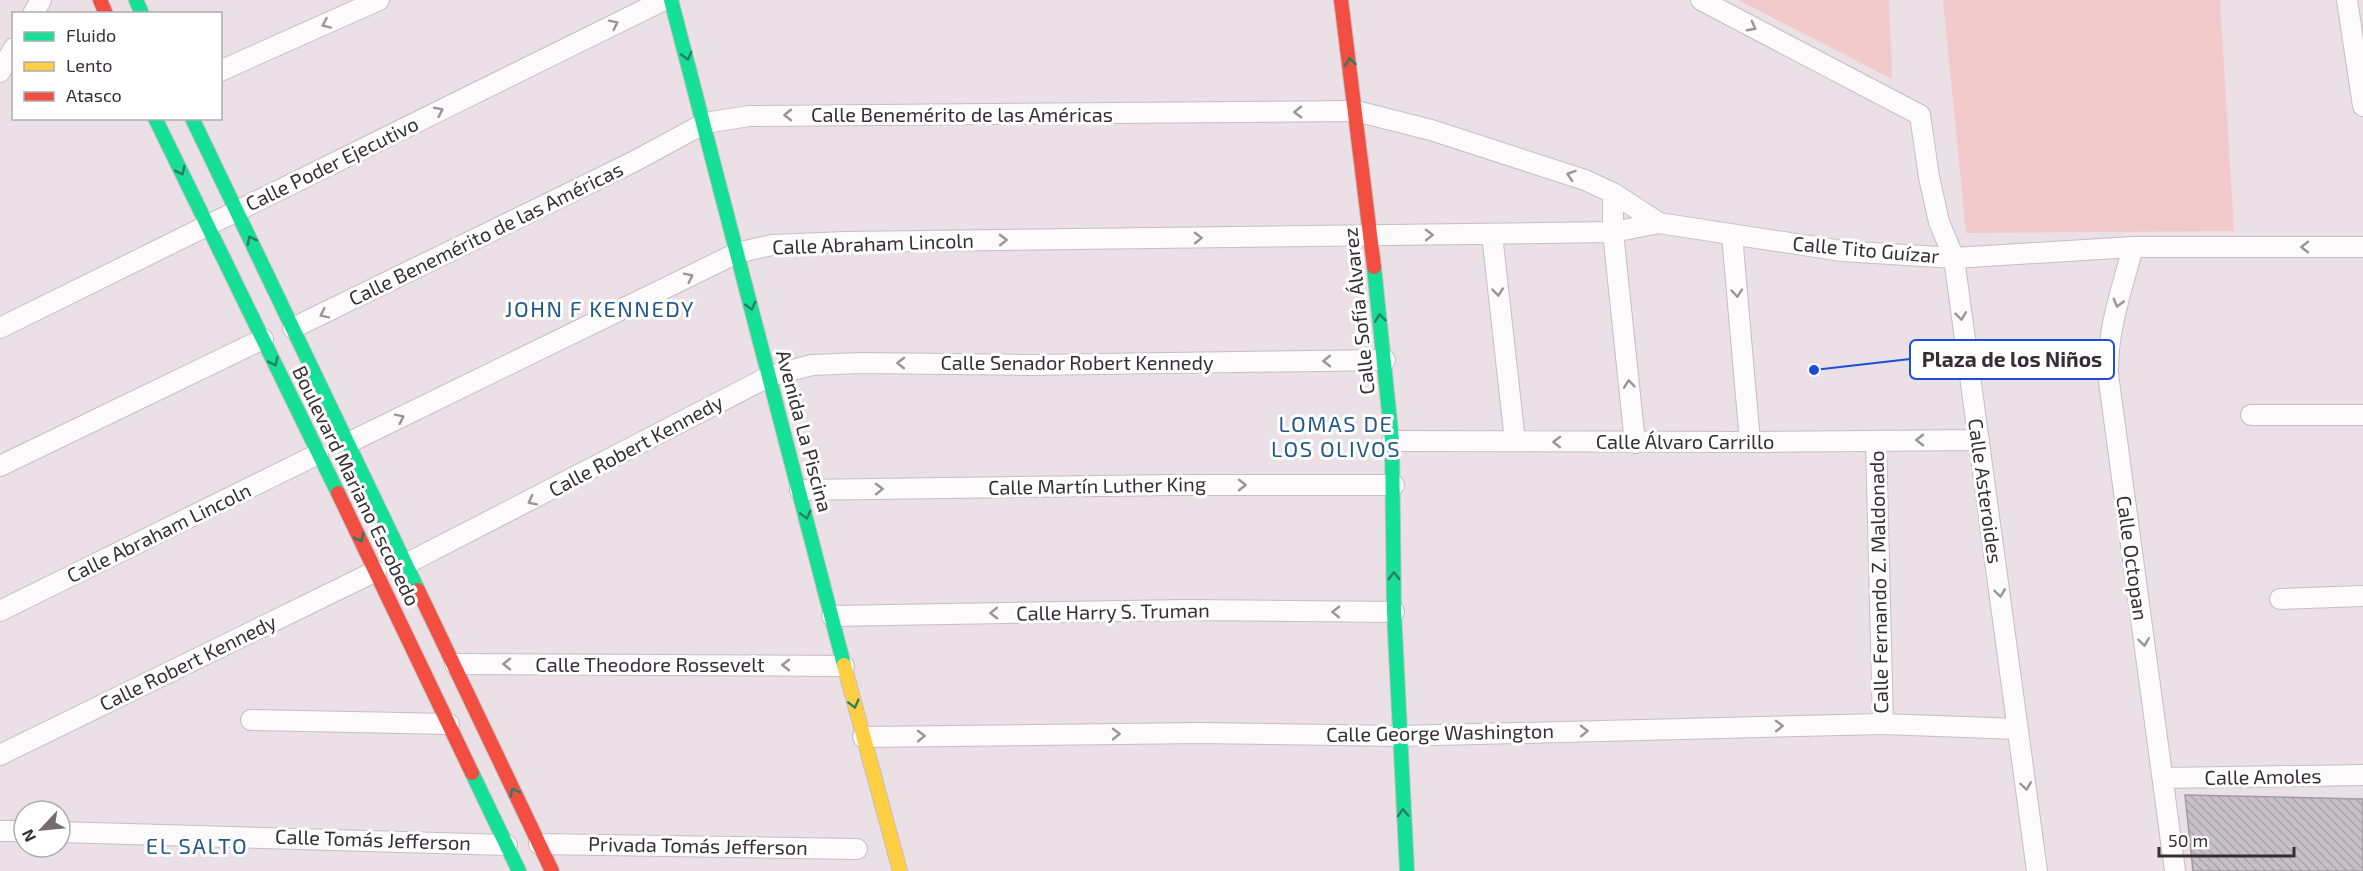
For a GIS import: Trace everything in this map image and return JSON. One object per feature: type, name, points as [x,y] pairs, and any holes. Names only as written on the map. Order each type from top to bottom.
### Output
[{"type":"street","points":[[222,70],[379,0]]},
{"type":"street","name":"Calle Poder Ejecutivo","points":[[0,328],[664,0]]},
{"type":"street","name":"Avenida La Piscina","points":[[671,0],[705,123],[862,737],[900,871]]},
{"type":"street","name":"Calle Sofía Álvarez","points":[[1341,0],[1371,237],[1392,441],[1399,736],[1407,871]]},
{"type":"street","name":"Calle Asteroides","points":[[1701,0],[1920,115],[1929,177],[1939,222],[1954,258],[2037,871]]},
{"type":"street","points":[[2347,0],[2363,106]]},
{"type":"street","points":[[0,72],[12,51]]},
{"type":"street","name":"Calle Benemérito de las Américas","points":[[293,328],[633,162],[705,123],[749,116],[1356,111],[1442,134],[1585,180],[1612,193],[1659,223]]},
{"type":"street","name":"Boulevard Mariano Escobedo","points":[[156,120],[376,571],[519,871]]},
{"type":"street","name":"Boulevard Mariano Escobedo","points":[[193,120],[552,871]]},
{"type":"street","points":[[1612,193],[1613,232],[1635,442]]},
{"type":"street","name":"Calle Tito Guízar","points":[[1371,237],[1613,232],[1659,223],[1842,251],[1954,258],[2133,247],[2363,247]]},
{"type":"street","points":[[1492,234],[1515,441]]},
{"type":"street","points":[[1732,235],[1750,442]]},
{"type":"street","name":"Calle Abraham Lincoln","points":[[348,444],[737,253],[772,245],[845,242],[1371,237]]},
{"type":"street","name":"Calle Octopan","points":[[2133,247],[2111,330],[2107,352],[2108,374],[2175,871]]},
{"type":"street","points":[[0,466],[263,339]]},
{"type":"street","name":"Calle Senador Robert Kennedy","points":[[770,376],[813,365],[861,363],[1031,365],[1385,360]]},
{"type":"street","name":"Calle Robert Kennedy","points":[[406,564],[770,376]]},
{"type":"street","points":[[2251,415],[2363,416]]},
{"type":"street","name":"Calle Álvaro Carrillo","points":[[1392,441],[1979,440]]},
{"type":"street","name":"Calle Fernando Z. Maldonado","points":[[1876,441],[1883,724]]},
{"type":"street","name":"Calle Abraham Lincoln","points":[[0,611],[318,454]]},
{"type":"street","name":"Calle Martín Luther King","points":[[800,490],[1174,485],[1394,485]]},
{"type":"street","name":"Calle Robert Kennedy","points":[[0,755],[376,571]]},
{"type":"street","points":[[2280,599],[2363,596]]},
{"type":"street","name":"Calle Harry S. Truman","points":[[832,616],[1185,610],[1395,612]]},
{"type":"street","name":"Calle Theodore Rossevelt","points":[[455,664],[844,666]]},
{"type":"street","points":[[251,720],[449,724]]},
{"type":"street","name":"Calle George Washington","points":[[862,737],[1199,733],[1399,736],[1883,724],[2018,729]]},
{"type":"street","name":"Calle Amoles","points":[[2163,778],[2363,775]]},
{"type":"street","name":"Calle Tomás Jefferson","points":[[72,832],[507,845]]},
{"type":"street","name":"Privada Tomás Jefferson","points":[[539,844],[857,849]]},
{"type":"shaded area","points":[[1738,0],[1889,0],[1892,79]]},
{"type":"shaded area","points":[[1943,0],[2220,0],[2234,231],[1966,233]]},
{"type":"building","points":[[2185,795],[2363,799],[2363,871],[2193,871]]},
{"type":"traffic: fast","points":[[136,0],[141,12]]},
{"type":"traffic: fast","points":[[671,0],[844,665]]},
{"type":"traffic: fast","points":[[156,120],[338,493]]},
{"type":"traffic: fast","points":[[193,120],[418,590]]},
{"type":"traffic: fast","points":[[1374,267],[1392,441],[1394,612],[1407,871]]},
{"type":"traffic: fast","points":[[472,773],[519,871]]},
{"type":"traffic: slow","points":[[844,665],[900,871]]},
{"type":"traffic: jam","points":[[100,0],[105,12]]},
{"type":"traffic: jam","points":[[1341,0],[1374,267]]},
{"type":"traffic: jam","points":[[338,493],[472,773]]},
{"type":"traffic: jam","points":[[418,590],[552,871]]},
{"type":"place","name":"Plaza de los Niños","points":[[1814,370]]},
{"type":"district","name":"JOHN F KENNEDY","points":[[600,309]]},
{"type":"district","name":"LOMAS DE LOS OLIVOS","points":[[1336,437]]},
{"type":"district","name":"EL SALTO","points":[[197,846]]}]
